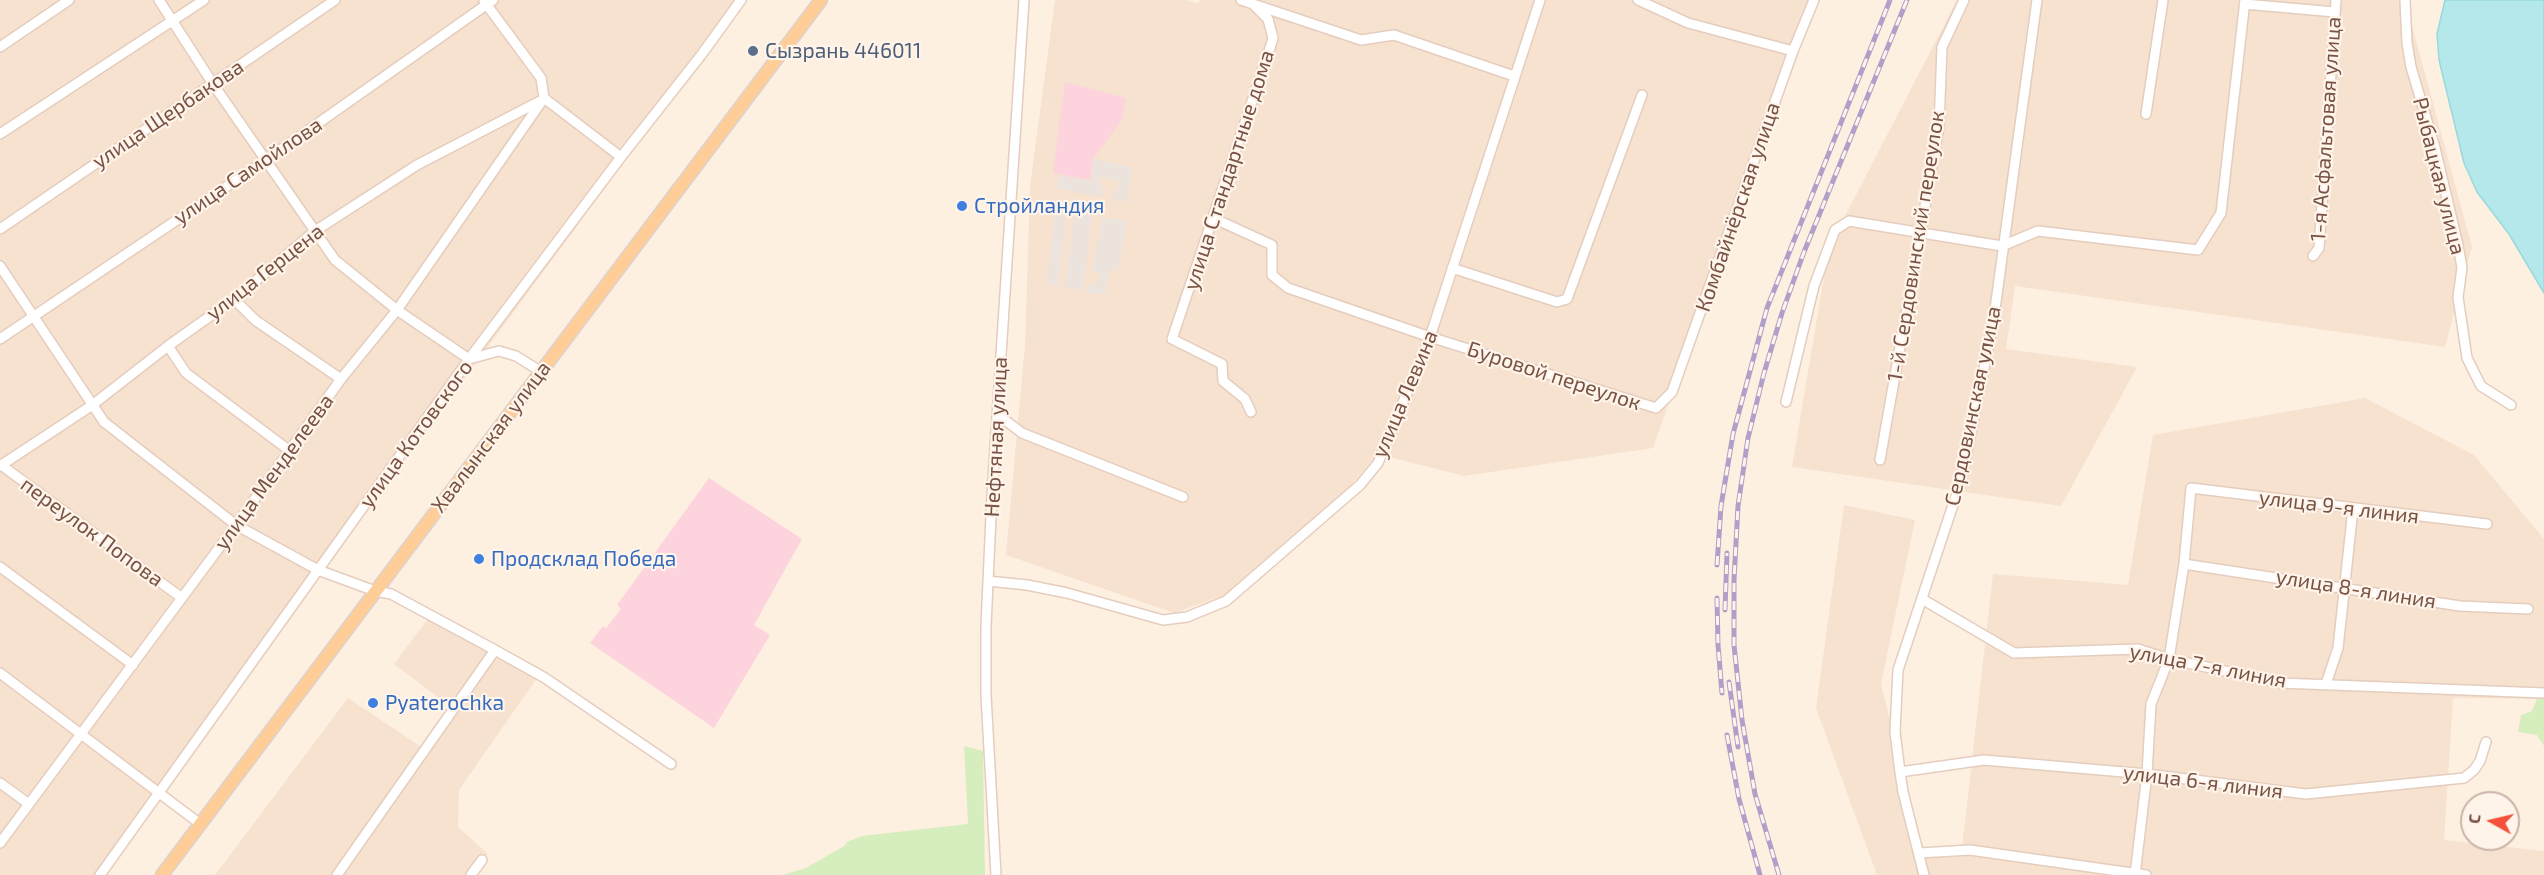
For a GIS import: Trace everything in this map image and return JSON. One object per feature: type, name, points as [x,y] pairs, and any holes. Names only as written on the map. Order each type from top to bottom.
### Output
[{"type":"main road","name":"Хвалынская улица","points":[[162,875],[821,0]]},
{"type":"street","points":[[0,47],[69,0]]},
{"type":"street","points":[[159,0],[213,84],[335,260],[397,310],[469,359],[499,351],[516,356],[540,371]]},
{"type":"street","points":[[0,134],[204,0]]},
{"type":"street","name":"улица Щербакова","points":[[0,229],[335,0]]},
{"type":"street","name":"улица Котовского","points":[[100,875],[469,359],[741,0]]},
{"type":"street","name":"Нефтяная улица","points":[[996,875],[986,695],[988,581],[1024,0]]},
{"type":"street","points":[[1241,0],[1361,40],[1394,35],[1514,75]]},
{"type":"street","name":"улица Левина","points":[[988,581],[1027,585],[1067,593],[1163,620],[1187,616],[1226,601],[1360,485],[1372,470],[1394,427],[1430,337],[1540,0]]},
{"type":"street","points":[[1638,0],[1688,23],[1793,51]]},
{"type":"street","name":"Комбайнёрская улица","points":[[1656,408],[1672,392],[1793,51],[1814,0]]},
{"type":"street","name":"1-й Сердовинский переулок","points":[[1880,460],[1939,127],[1942,47],[1964,0]]},
{"type":"street","name":"Сердовинская улица","points":[[1924,875],[1900,772],[1895,732],[1898,670],[1961,482],[1993,324],[2037,0]]},
{"type":"street","points":[[2146,114],[2163,0]]},
{"type":"street","name":"1-я Асфальтовая улица","points":[[2313,256],[2319,248],[2336,0]]},
{"type":"street","name":"Рыбацкая улица","points":[[2405,0],[2407,43],[2411,66],[2435,148],[2462,268],[2458,297],[2467,358],[2481,386],[2511,405]]},
{"type":"street","points":[[488,2],[541,78],[544,98],[621,158]]},
{"type":"street","name":"улица Самойлова","points":[[0,339],[266,160],[488,2]]},
{"type":"street","points":[[1786,402],[1814,286],[1835,230],[1849,222],[2002,246],[2038,231],[2199,250],[2220,213],[2245,2],[2335,12]]},
{"type":"street","name":"улица Стандартные дома","points":[[1251,412],[1245,399],[1223,381],[1222,364],[1172,339],[1272,38],[1268,19],[1254,5]]},
{"type":"street","points":[[1452,268],[1557,302],[1567,299],[1642,95]]},
{"type":"street","name":"улица Герцена","points":[[0,466],[92,406],[168,346],[234,299],[315,231],[417,165],[544,98]]},
{"type":"street","name":"улица Менделеева","points":[[0,843],[236,525],[341,379],[397,310],[544,98]]},
{"type":"street","name":"Буровой переулок","points":[[1213,219],[1272,245],[1272,275],[1288,288],[1430,337],[1656,408]]},
{"type":"street","points":[[0,266],[104,422],[236,525],[318,570],[375,591],[391,594],[495,651],[544,678],[671,764]]},
{"type":"street","points":[[234,299],[255,320],[341,379]]},
{"type":"street","points":[[168,346],[186,373],[290,451]]},
{"type":"street","points":[[997,414],[1022,433],[1183,496]]},
{"type":"street","name":"переулок Попова","points":[[0,466],[182,598]]},
{"type":"street","name":"улица 9-я линия","points":[[2184,564],[2191,488],[2487,525]]},
{"type":"street","points":[[2326,684],[2338,648],[2353,509]]},
{"type":"street","points":[[2135,874],[2147,774],[2151,704],[2169,658],[2184,564]]},
{"type":"street","name":"улица 8-я линия","points":[[2184,564],[2344,586],[2460,606],[2528,609]]},
{"type":"street","points":[[0,567],[133,665]]},
{"type":"street","name":"улица 7-я линия","points":[[1922,598],[2014,652],[2138,649],[2280,683],[2544,693]]},
{"type":"street","points":[[337,875],[495,651]]},
{"type":"street","points":[[0,674],[82,733],[199,823]]},
{"type":"street","name":"улица 6-я линия","points":[[1900,772],[1984,760],[2147,774],[2306,794],[2463,778],[2474,770],[2480,761],[2486,742]]},
{"type":"street","points":[[0,783],[29,804]]},
{"type":"street","points":[[1918,853],[1970,850],[2146,875]]},
{"type":"street","points":[[471,875],[482,860]]},
{"type":"shaded area","points":[[0,0],[744,0],[98,875],[0,875]]},
{"type":"shaded area","points":[[1055,0],[1188,0],[1198,4],[1200,0],[1811,0],[1653,448],[1464,476],[1377,454],[1349,488],[1228,594],[1174,613],[1006,555],[1025,345],[1030,186]]},
{"type":"shaded area","points":[[1957,0],[2405,0],[2472,247],[2445,347],[2015,286],[2006,349],[2137,367],[2061,506],[1792,467],[1829,247]]},
{"type":"shaded area","points":[[1065,82],[1126,98],[1122,120],[1093,159],[1090,180],[1053,173]]},
{"type":"shaded area","points":[[1094,159],[1133,167],[1127,202],[1112,199],[1114,190],[1118,190],[1119,181],[1100,177],[1099,183],[1103,184],[1101,197],[1056,188],[1059,175],[1090,181]]},
{"type":"shaded area","points":[[1056,201],[1067,202],[1058,286],[1047,284]]},
{"type":"shaded area","points":[[1075,206],[1093,208],[1083,290],[1065,288]]},
{"type":"shaded area","points":[[1102,217],[1127,221],[1118,270],[1110,269],[1105,295],[1086,292],[1088,284],[1097,285],[1100,273],[1092,271]]},
{"type":"shaded area","points":[[2365,398],[2474,455],[2544,539],[2544,699],[2453,698],[2444,840],[2460,842],[2460,851],[2520,851],[2520,848],[2544,851],[2544,875],[1877,875],[1816,708],[1844,505],[1915,520],[1881,684],[1923,852],[1962,848],[1993,574],[2128,585],[2153,435]]},
{"type":"shaded area","points":[[709,478],[802,539],[754,625],[770,635],[714,728],[590,643],[603,626],[606,628],[621,609],[617,605]]},
{"type":"shaded area","points":[[430,616],[537,678],[459,790],[458,827],[488,854],[473,875],[215,875],[348,698],[423,748],[451,707],[394,664]]},
{"type":"green space","points":[[2544,697],[2544,746],[2537,735],[2518,732],[2521,715],[2532,711],[2537,699]]},
{"type":"green space","points":[[964,746],[983,751],[985,875],[783,875],[806,868],[847,842],[862,836],[968,824]]},
{"type":"water","points":[[2445,0],[2544,0],[2544,293],[2509,234],[2477,192],[2464,163],[2439,60],[2437,34]]},
{"type":"railway","points":[[1717,565],[1721,506],[1733,434],[1767,308],[1890,0]]},
{"type":"railway","points":[[1779,875],[1755,794],[1742,720],[1734,645],[1734,580],[1738,506],[1748,438],[1782,313],[1804,252],[1907,0]]},
{"type":"railway","points":[[1725,610],[1727,553]]},
{"type":"railway","points":[[1717,598],[1722,693]]},
{"type":"railway","points":[[1729,682],[1738,747]]},
{"type":"railway","points":[[1727,735],[1739,799],[1760,875]]},
{"type":"place","name":"Сызрань 446011","points":[[753,51]]},
{"type":"place","name":"Стройландия","points":[[962,206]]},
{"type":"place","name":"Продсклад Победа","points":[[479,559]]},
{"type":"place","name":"Pyaterochka","points":[[373,703]]}]
